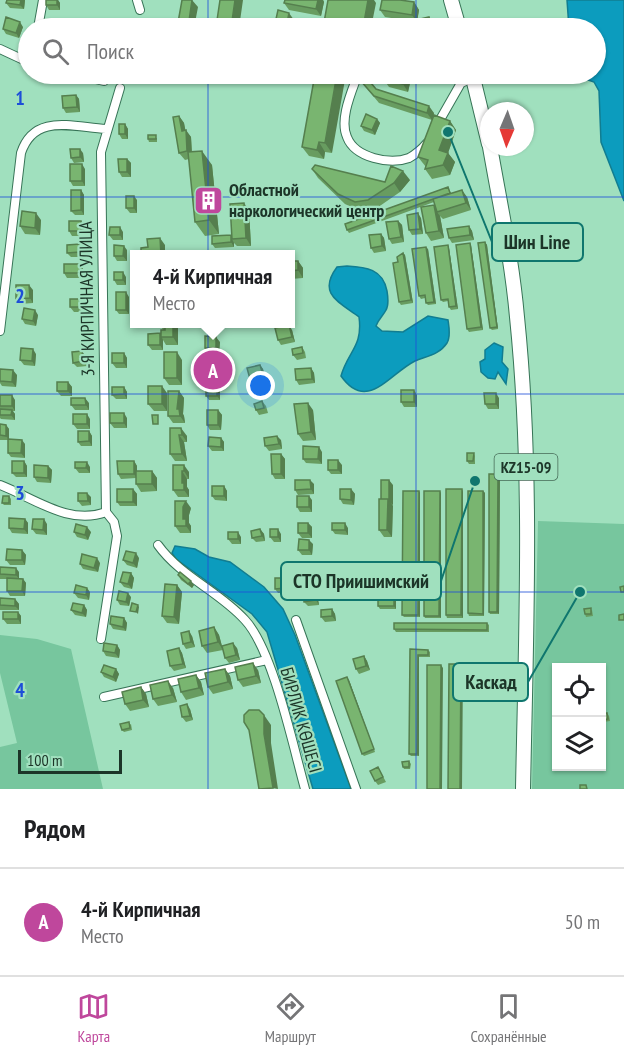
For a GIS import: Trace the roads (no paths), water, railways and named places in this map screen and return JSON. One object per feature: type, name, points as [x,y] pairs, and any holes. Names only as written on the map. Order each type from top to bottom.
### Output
[{"type":"highway","points":[[451,0],[456,18]]},
{"type":"highway","name":"KZ15-09","points":[[474,84],[480,109]]},
{"type":"highway","name":"KZ15-09","points":[[491,156],[512,272],[523,398],[526,651],[523,789]]},
{"type":"street","points":[[40,18],[43,0]]},
{"type":"street","points":[[137,0],[140,10]]},
{"type":"street","points":[[0,49],[18,57]]},
{"type":"street","points":[[355,84],[346,110],[347,137],[359,152],[377,158],[397,160],[418,153],[427,144],[460,84]]},
{"type":"street","name":"3-Я КИРПИЧНАЯ УЛИЦА","points":[[101,639],[117,536],[114,522],[106,512],[101,152],[120,88]]},
{"type":"street","points":[[0,331],[21,153],[27,138],[36,129],[46,125],[106,129]]},
{"type":"street","points":[[0,485],[64,512],[91,516],[106,512]]},
{"type":"street","name":"БИРЛИК КӨШЕСІ","points":[[158,545],[174,564],[243,617],[256,632],[267,660],[305,789]]},
{"type":"street","points":[[297,620],[356,789]]},
{"type":"street","points":[[104,697],[267,660]]},
{"type":"water","points":[[567,0],[624,0],[624,201],[601,142],[599,91],[595,84],[606,84],[606,18],[568,18]]},
{"type":"water","points":[[347,266],[373,271],[382,278],[388,296],[388,306],[376,326],[382,331],[403,332],[428,316],[448,320],[449,337],[440,350],[415,361],[369,391],[360,391],[351,387],[341,376],[357,342],[359,317],[338,302],[330,291],[329,284],[337,267]]},
{"type":"water","points":[[494,343],[503,347],[502,362],[508,369],[506,384],[498,372],[495,379],[488,378],[481,372],[480,362],[485,359],[485,350]]},
{"type":"water","points":[[175,546],[195,549],[209,557],[230,562],[264,587],[283,609],[295,635],[351,789],[313,789],[267,632],[252,614],[176,559],[172,553]]},
{"type":"place","name":"Шин Line","points":[[448,132]]},
{"type":"place","name":"Областной наркологический центр","points":[[208,200]]},
{"type":"place","name":"4-й Кирпичная","points":[[213,370]]},
{"type":"place","name":"СТО Приишимский","points":[[475,481]]},
{"type":"place","name":"Каскад","points":[[580,592]]}]
